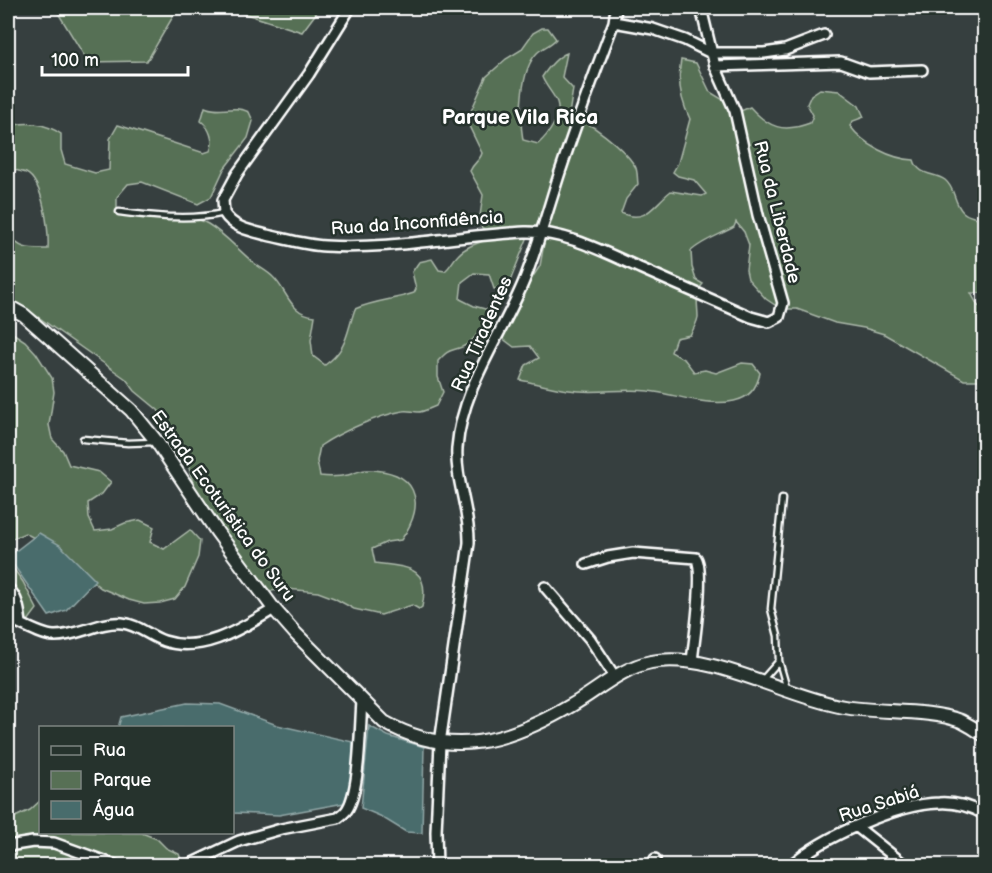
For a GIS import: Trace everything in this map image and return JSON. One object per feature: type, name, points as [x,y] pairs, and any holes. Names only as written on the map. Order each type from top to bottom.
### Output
[{"type":"main road","name":"Estrada Ecoturística do Suru","points":[[8,306],[24,315],[123,403],[158,442],[217,532],[274,609],[362,701],[384,722],[402,732],[422,740],[440,743],[491,741],[521,730],[572,705],[631,668],[669,659],[692,661],[814,701],[845,708],[938,716],[960,721],[984,735]]},
{"type":"street","points":[[224,213],[223,200],[237,174],[309,74],[350,8]]},
{"type":"street","name":"Rua Tiradentes","points":[[437,866],[436,832],[440,743],[469,543],[469,519],[458,461],[460,433],[481,369],[523,284],[568,147],[614,22],[616,8]]},
{"type":"street","name":"Rua da Liberdade","points":[[540,233],[565,238],[589,247],[751,317],[769,322],[779,317],[783,303],[758,215],[735,111],[715,66],[701,8]]},
{"type":"street","points":[[614,22],[653,29],[685,40],[711,53],[764,53],[785,50],[824,35]]},
{"type":"street","points":[[715,66],[841,62],[869,72],[922,70]]},
{"type":"street","name":"Rua da Inconfidência","points":[[224,213],[234,224],[250,231],[325,246],[436,242],[482,235],[540,233]]},
{"type":"street","points":[[586,564],[608,557],[633,554],[696,558],[700,564],[692,661]]},
{"type":"street","points":[[545,587],[584,632],[615,676]]},
{"type":"street","points":[[8,588],[19,604],[21,623]]},
{"type":"street","points":[[8,618],[49,636],[108,624],[126,623],[171,643],[191,644],[236,632],[274,609]]},
{"type":"street","points":[[186,866],[239,841],[281,829],[338,818],[345,812],[352,797],[358,758],[362,701]]},
{"type":"street","name":"Rua Sabiá","points":[[790,866],[825,841],[856,827],[908,809],[939,802],[957,804],[984,814]]},
{"type":"street","points":[[856,827],[906,866]]},
{"type":"street","points":[[8,846],[44,841],[118,866]]},
{"type":"lane","points":[[119,212],[183,217],[224,213]]},
{"type":"lane","points":[[82,439],[128,443],[158,442]]},
{"type":"lane","points":[[782,500],[770,600],[778,636],[779,661],[788,692]]},
{"type":"lane","points":[[761,682],[779,661]]},
{"type":"green space","points":[[55,8],[178,8],[147,61],[88,62]]},
{"type":"green space","points":[[227,8],[320,8],[302,32]]},
{"type":"green space","points":[[542,28],[548,28],[556,39],[537,53],[527,71],[521,107],[523,140],[538,144],[556,120],[557,102],[542,77],[556,60],[567,53],[562,77],[573,89],[569,114],[605,136],[623,151],[636,168],[638,184],[626,199],[621,213],[630,216],[644,215],[671,191],[702,196],[706,194],[694,180],[678,176],[673,172],[678,163],[690,119],[680,90],[681,60],[696,63],[710,92],[741,111],[750,107],[764,120],[777,127],[792,128],[810,123],[813,115],[807,104],[811,95],[820,89],[839,91],[859,106],[864,117],[853,121],[850,126],[856,133],[879,150],[896,157],[914,160],[923,172],[945,180],[963,212],[984,222],[984,293],[971,293],[978,306],[984,308],[984,380],[964,380],[884,334],[835,323],[797,309],[781,309],[766,299],[748,279],[746,270],[749,245],[744,232],[736,222],[734,227],[691,251],[696,280],[703,284],[697,295],[698,317],[690,335],[676,338],[671,352],[685,360],[694,372],[705,370],[716,373],[742,363],[753,364],[760,373],[757,383],[748,395],[734,401],[713,402],[639,390],[572,390],[520,380],[526,365],[539,358],[530,346],[514,347],[502,338],[522,293],[540,266],[546,232],[531,229],[508,286],[494,289],[489,274],[474,273],[462,282],[460,299],[489,310],[472,341],[451,350],[438,361],[438,377],[443,392],[436,406],[420,412],[405,411],[371,420],[320,446],[317,461],[320,476],[344,476],[364,470],[383,471],[406,481],[412,490],[415,500],[414,512],[410,526],[401,540],[387,542],[372,549],[375,563],[406,568],[420,576],[424,594],[422,607],[419,609],[412,605],[381,615],[354,609],[318,592],[287,589],[271,591],[257,584],[197,492],[191,477],[185,448],[158,410],[135,391],[126,379],[28,310],[8,305],[8,235],[17,244],[30,249],[48,249],[48,241],[44,208],[37,186],[26,173],[8,169],[8,129],[20,124],[34,124],[42,125],[61,134],[61,150],[65,164],[95,173],[109,170],[110,139],[118,125],[204,153],[210,151],[212,143],[209,130],[201,121],[205,107],[215,110],[237,109],[249,112],[253,121],[248,138],[224,169],[211,197],[198,204],[142,182],[128,184],[117,197],[117,213],[141,218],[193,218],[214,228],[273,277],[294,306],[306,314],[315,316],[311,340],[313,356],[325,365],[333,359],[342,346],[355,309],[414,293],[416,289],[412,272],[419,262],[432,259],[439,270],[445,271],[466,249],[494,237],[494,233],[482,228],[479,223],[483,195],[470,171],[482,153],[469,126],[468,118],[486,77],[506,59],[521,50],[533,33]]},
{"type":"green space","points":[[8,330],[25,341],[36,353],[52,378],[54,392],[49,425],[52,439],[63,451],[69,465],[99,472],[111,482],[102,494],[88,503],[89,518],[95,531],[112,529],[140,520],[154,527],[150,542],[164,549],[190,530],[200,541],[198,557],[185,587],[175,599],[144,604],[101,588],[38,540],[25,533],[9,540],[8,544]]},
{"type":"green space","points":[[8,561],[23,582],[37,609],[28,621],[12,621],[8,630]]},
{"type":"green space","points":[[39,802],[39,834],[144,834],[157,839],[166,848],[179,854],[181,859],[175,866],[8,865],[8,814],[13,818],[30,810]]},
{"type":"water","points":[[39,533],[60,545],[95,580],[66,610],[49,616],[8,557]]},
{"type":"water","points":[[187,703],[220,704],[277,725],[353,742],[354,772],[344,803],[279,815],[234,813],[234,726],[119,726],[121,717]]},
{"type":"water","points":[[369,726],[388,736],[424,747],[422,833],[406,832],[380,816],[361,808]]},
{"type":"district","name":"Parque Vila Rica","points":[[520,117]]}]
